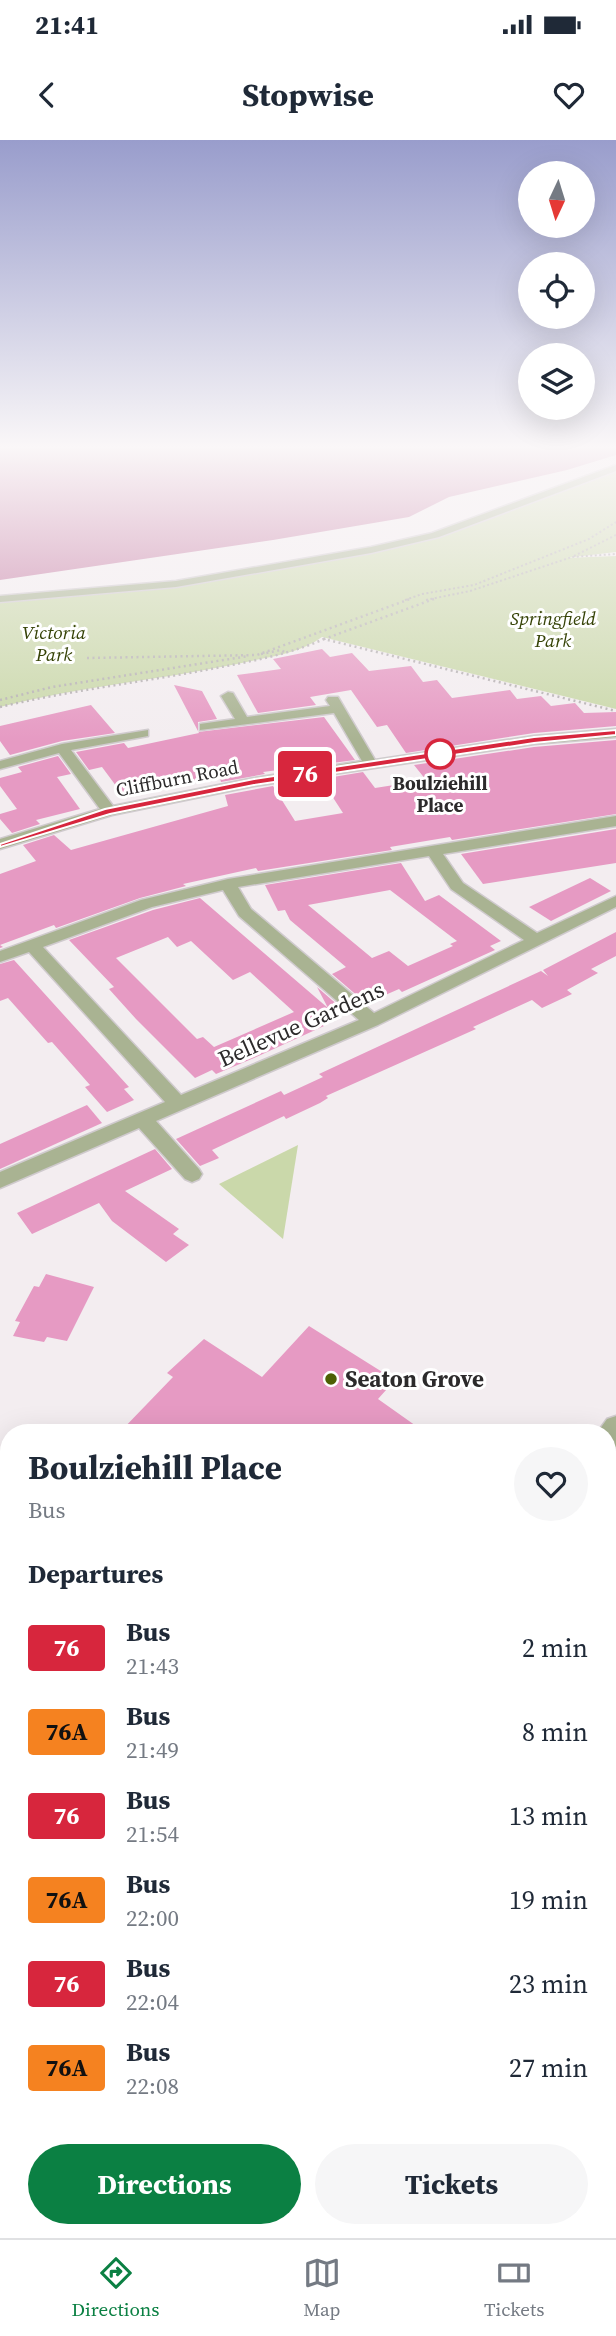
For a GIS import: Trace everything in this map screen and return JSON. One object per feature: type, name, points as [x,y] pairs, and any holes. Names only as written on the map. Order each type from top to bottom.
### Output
[{"type":"street","points":[[0,600],[176,584],[388,546]]},
{"type":"street","points":[[228,696],[243,722]]},
{"type":"street","points":[[205,727],[335,705],[371,764]]},
{"type":"street","points":[[0,765],[62,748],[142,733]]},
{"type":"street","name":"Cliffburn Road","points":[[0,844],[108,811],[254,782],[534,740],[616,733]]},
{"type":"street","points":[[62,748],[108,811]]},
{"type":"street","points":[[0,957],[147,903],[228,884],[616,821]]},
{"type":"street","points":[[433,850],[457,886],[537,941]]},
{"type":"street","points":[[228,884],[245,912],[372,1021]]},
{"type":"street","name":"Bellevue Gardens","points":[[0,1180],[372,1021],[616,901]]},
{"type":"street","points":[[32,945],[178,1104]]},
{"type":"street","points":[[142,1119],[192,1174]]},
{"type":"path","points":[[87,658],[257,655],[422,594],[474,585],[572,546]]},
{"type":"path","points":[[0,707],[50,694],[208,670],[287,653],[422,601],[461,593],[572,557],[594,546]]},
{"type":"path","points":[[572,557],[616,554]]},
{"type":"path","points":[[452,589],[461,593]]},
{"type":"path","points":[[324,639],[616,711]]},
{"type":"path","points":[[0,700],[52,687],[281,650],[287,653]]},
{"type":"green space","name":"Victoria Park","points":[[377,546],[616,546],[616,552],[566,558],[616,556],[616,709],[322,637],[303,648],[270,657],[0,707],[0,598],[176,584]]},
{"type":"green space","points":[[298,1145],[283,1239],[219,1184]]},
{"type":"shaded area","points":[[0,546],[233,546],[0,580]]},
{"type":"building","points":[[322,649],[330,657],[352,653],[369,671],[411,666],[423,682],[437,680],[452,698],[510,690],[517,699],[541,696],[551,706],[575,703],[584,713],[616,712],[616,726],[534,733],[406,753],[387,725],[377,727],[351,690],[310,697],[316,705],[258,713],[237,675],[281,669],[273,659]]},
{"type":"building","points":[[174,685],[202,691],[217,719],[198,722],[198,731]]},
{"type":"building","points":[[91,705],[115,733],[62,741],[10,755],[0,741],[0,726]]},
{"type":"building","points":[[324,717],[355,760],[263,772],[265,774],[221,782],[219,775],[125,798],[102,767],[89,770],[76,752],[124,743],[128,748],[198,732]]},
{"type":"building","points":[[616,740],[616,814],[452,840],[450,837],[390,847],[392,850],[258,871],[256,868],[183,884],[186,886],[140,898],[56,928],[54,925],[0,945],[0,874],[36,861],[23,845],[54,835],[71,850],[228,806],[225,795],[273,786],[295,821],[343,813],[321,779],[363,772],[375,788],[426,780],[414,765],[534,747]]},
{"type":"building","points":[[58,756],[71,774],[57,777],[80,809],[36,820],[40,824],[12,833],[0,819],[0,814],[17,809],[0,786],[0,778],[22,772],[18,767]]},
{"type":"building","points":[[616,829],[616,863],[483,884],[461,854]]},
{"type":"building","points":[[401,863],[425,901],[439,895],[501,941],[490,946],[495,950],[402,992],[399,989],[383,996],[377,990],[360,998],[332,974],[346,967],[290,920],[285,910],[278,911],[265,885]],"holes":[[[390,890],[457,941],[450,944],[453,946],[408,966],[389,951],[372,958],[308,905]]]},
{"type":"building","points":[[590,878],[611,891],[551,921],[529,907]]},
{"type":"building","points":[[200,898],[328,1008],[317,987],[340,1007],[331,1011],[336,1016],[321,1023],[324,1026],[254,1058],[216,1074],[212,1070],[195,1078],[136,1019],[109,989],[114,987],[69,940],[153,910]],"holes":[[[168,937],[177,947],[191,941],[233,980],[250,972],[294,1012],[214,1047],[203,1037],[197,1039],[116,958]]]},
{"type":"building","points":[[616,932],[616,956],[591,969],[598,973],[567,990],[572,994],[542,1008],[532,1000],[473,1027],[476,1029],[326,1096],[328,1098],[320,1103],[286,1119],[284,1116],[212,1150],[219,1158],[200,1166],[176,1139],[281,1091],[284,1095],[323,1077],[319,1074],[541,971],[548,976],[543,970]]},
{"type":"building","points":[[14,960],[129,1087],[124,1089],[134,1100],[107,1112],[85,1087],[90,1085],[52,1042],[48,1043],[8,998],[0,1001],[0,964]]},
{"type":"building","points":[[87,1105],[102,1123],[0,1169],[0,1144]]},
{"type":"building","points":[[155,1149],[172,1169],[125,1191],[179,1229],[173,1234],[189,1245],[166,1262],[112,1221],[99,1203],[32,1234],[17,1213]]},
{"type":"building","points":[[46,1274],[94,1287],[67,1341],[47,1337],[44,1342],[13,1336],[20,1322],[15,1321],[34,1286],[39,1287]]},
{"type":"building","name":"Seaton Grove","points":[[309,1326],[395,1380],[378,1399],[413,1424],[128,1424],[173,1377],[167,1373],[204,1339],[262,1377]]},
{"type":"bus line","name":"76","points":[[0,844],[108,811],[254,782],[534,740],[616,733]]},
{"type":"place","name":"Boulziehill Place","points":[[440,754]]},
{"type":"place","name":"Seaton Grove","points":[[331,1379]]},
{"type":"park label","name":"Springfield Park","points":[[553,629]]}]
